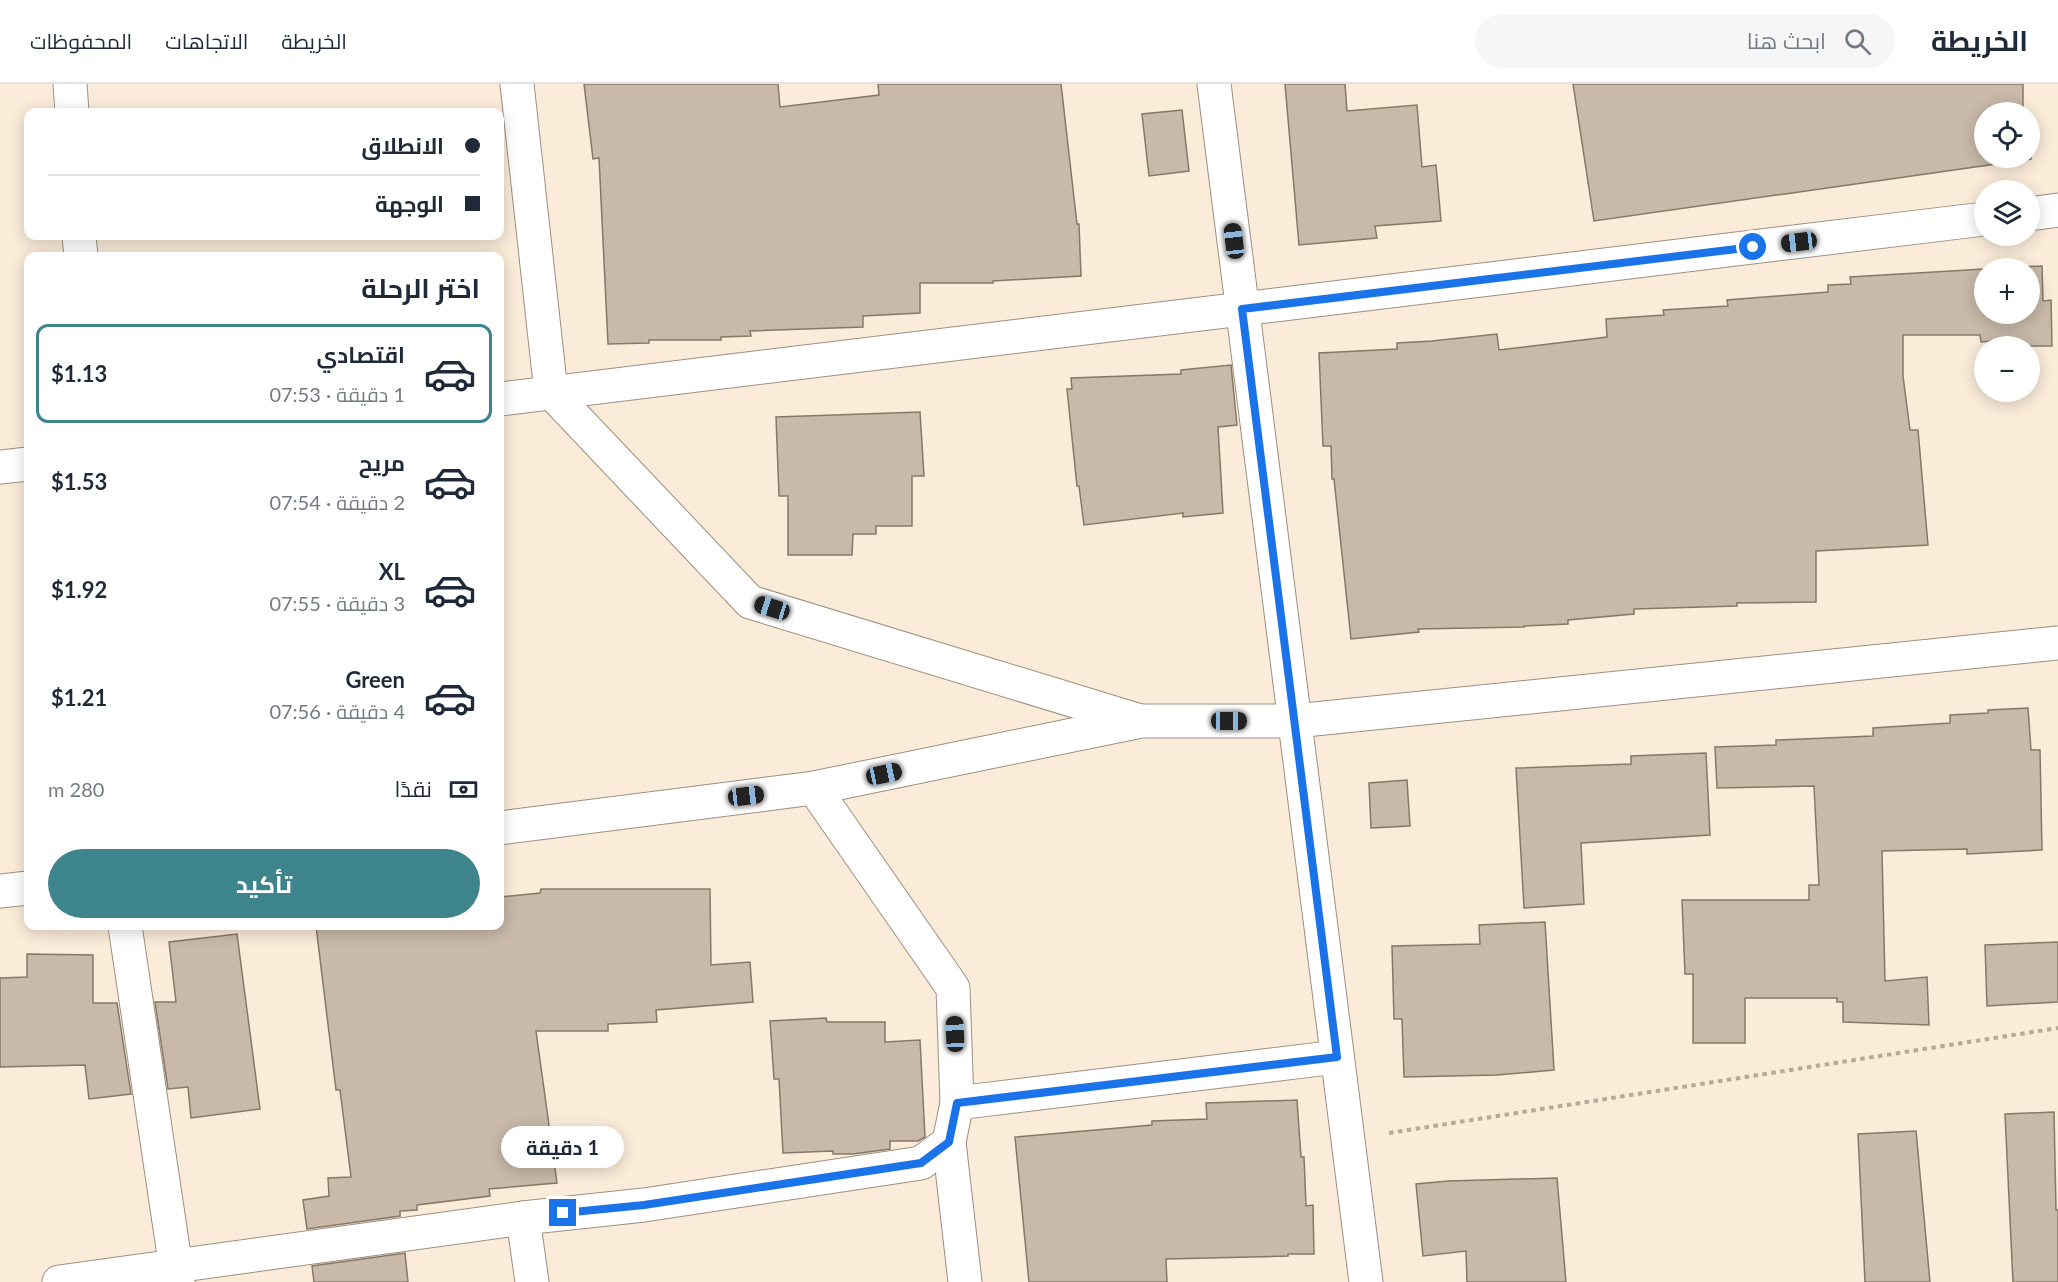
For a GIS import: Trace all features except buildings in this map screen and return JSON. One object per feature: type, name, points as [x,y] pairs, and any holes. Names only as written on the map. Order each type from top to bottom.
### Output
[{"type":"street","points":[[70,84],[72,108]]},
{"type":"street","points":[[517,84],[551,392],[750,602],[1141,721]]},
{"type":"street","points":[[1214,84],[1366,1282]]},
{"type":"street","points":[[2040,213],[2058,210]]},
{"type":"street","points":[[504,398],[1974,220]]},
{"type":"street","points":[[0,467],[24,464]]},
{"type":"street","points":[[504,827],[814,788],[1141,721],[1295,721],[2058,643]]},
{"type":"street","points":[[814,788],[953,988],[957,1103],[949,1142],[965,1282]]},
{"type":"street","points":[[0,891],[24,888]]},
{"type":"street","points":[[126,930],[177,1274]]},
{"type":"street","points":[[957,1103],[1337,1057]]},
{"type":"street","points":[[59,1282],[177,1274],[523,1218],[644,1205],[921,1163],[949,1142]]},
{"type":"street","points":[[523,1218],[532,1282]]},
{"type":"path","points":[[1348,1139],[2058,1028]]},
{"type":"route","points":[[563,1213],[644,1205],[921,1163],[949,1142],[957,1103],[1337,1057],[1242,309],[1753,247]]}]
